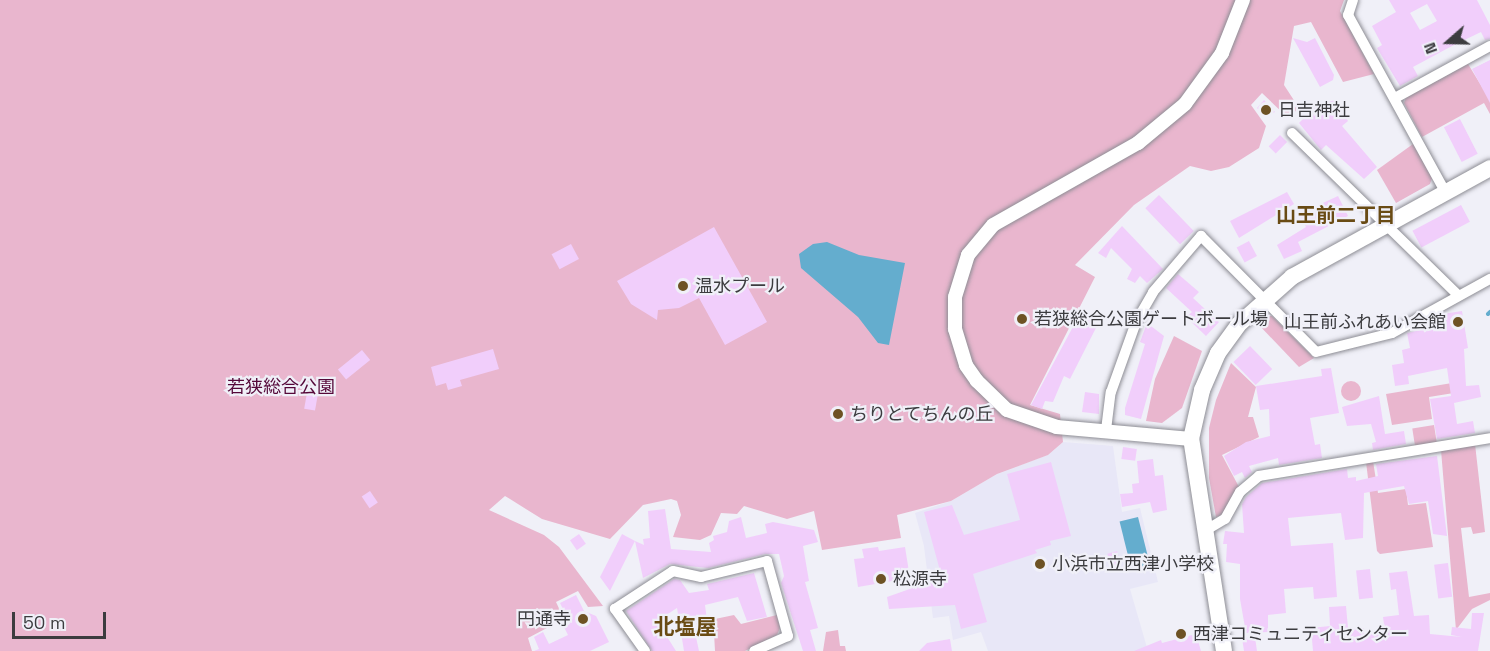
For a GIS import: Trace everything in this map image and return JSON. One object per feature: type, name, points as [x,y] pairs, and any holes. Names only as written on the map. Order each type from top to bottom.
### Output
[{"type":"main road","points":[[1224,651],[1203,532],[1191,439],[1202,390],[1218,353],[1264,299],[1292,277],[1490,168]]},
{"type":"street","points":[[1191,439],[1106,430],[1057,428],[1029,421],[992,398],[966,365],[959,346],[954,313],[958,278],[973,248],[993,225],[1138,143],[1185,104],[1222,53],[1243,0]]},
{"type":"street","points":[[1353,0],[1348,15],[1446,193]]},
{"type":"street","points":[[1395,98],[1490,46]]},
{"type":"street","points":[[1292,133],[1459,296]]},
{"type":"street","points":[[1106,430],[1111,392],[1136,322],[1153,292],[1201,236],[1316,352],[1392,333],[1490,279]]},
{"type":"street","points":[[1203,532],[1225,519],[1239,492],[1260,476],[1490,438]]},
{"type":"street","points":[[645,651],[615,609],[673,571],[701,577],[768,561],[788,636],[754,651]]},
{"type":"shaded area","name":"小浜市立西津小学校","points":[[1063,442],[1113,446],[1122,512],[1140,508],[1158,582],[1130,589],[1148,651],[988,651],[981,632],[953,640],[949,616],[933,618],[924,546],[915,513],[951,501],[997,474],[1048,455]]},
{"type":"green space","name":"若狭総合公園","points":[[0,0],[1344,0],[1340,11],[1374,74],[1343,82],[1311,22],[1294,26],[1284,85],[1299,108],[1288,118],[1262,93],[1251,105],[1266,126],[1259,148],[1229,167],[1211,171],[1190,166],[1134,205],[1075,265],[1095,277],[1030,405],[1060,414],[1063,442],[1048,455],[997,474],[951,501],[897,515],[901,538],[822,550],[814,511],[787,519],[744,506],[737,514],[721,513],[711,535],[700,540],[673,537],[681,515],[677,501],[671,499],[643,505],[610,539],[542,519],[505,496],[489,510],[544,535],[559,547],[603,606],[588,607],[578,591],[556,602],[564,619],[528,638],[532,651],[0,651]]},
{"type":"green space","points":[[1468,64],[1490,100],[1490,114],[1484,103],[1422,137],[1404,103],[1406,97]]},
{"type":"green space","points":[[1413,144],[1432,178],[1430,184],[1396,203],[1377,170]]},
{"type":"green space","points":[[1267,316],[1272,316],[1314,358],[1299,367],[1258,324]]},
{"type":"green space","points":[[1174,336],[1202,351],[1182,408],[1162,423],[1146,421],[1155,379]]},
{"type":"green space","points":[[1231,363],[1256,387],[1248,417],[1253,417],[1259,437],[1222,455],[1239,487],[1222,515],[1216,517],[1209,478],[1209,428],[1216,400]]},
{"type":"green space","points":[[1351,381],[1358,384],[1361,391],[1358,398],[1351,401],[1344,398],[1341,391],[1344,384]]},
{"type":"green space","points":[[1458,382],[1460,392],[1429,397],[1432,419],[1392,425],[1386,394]]},
{"type":"green space","points":[[1434,425],[1437,443],[1415,446],[1412,428]]},
{"type":"green space","points":[[1475,444],[1485,532],[1473,534],[1471,527],[1461,528],[1469,597],[1490,593],[1490,600],[1472,609],[1456,630],[1441,450]]},
{"type":"green space","points":[[1373,461],[1378,493],[1406,489],[1408,505],[1426,503],[1433,547],[1380,554],[1377,551],[1366,462]]},
{"type":"green space","points":[[734,615],[741,624],[777,615],[780,628],[777,635],[745,651],[715,651],[714,633],[698,632],[696,623]]},
{"type":"green space","points":[[838,630],[840,646],[845,646],[846,651],[823,651],[826,632]]},
{"type":"water","points":[[827,242],[859,255],[905,263],[889,345],[878,343],[858,317],[801,268],[799,254],[813,244]]},
{"type":"water","points":[[1138,517],[1150,565],[1131,569],[1120,522]]},
{"type":"building","points":[[1389,0],[1477,0],[1490,25],[1490,39],[1485,40],[1481,32],[1452,46],[1413,67],[1418,76],[1400,86],[1377,48],[1382,45],[1372,26],[1396,12]],"holes":[[[1427,4],[1437,21],[1420,30],[1410,13]]]},
{"type":"building","points":[[1293,38],[1307,42],[1315,38],[1334,75],[1333,80],[1320,87]]},
{"type":"building","points":[[1490,60],[1490,103],[1472,69]]},
{"type":"building","name":"日吉神社","points":[[1264,100],[1275,112],[1266,117],[1257,108]]},
{"type":"building","points":[[1336,100],[1348,121],[1342,126],[1377,167],[1364,179],[1326,145],[1321,150],[1299,123],[1318,104]]},
{"type":"building","points":[[1460,119],[1478,154],[1462,162],[1444,127]]},
{"type":"building","points":[[1280,135],[1287,142],[1276,153],[1269,146]]},
{"type":"building","points":[[1287,192],[1294,204],[1239,238],[1230,221]]},
{"type":"building","points":[[1159,195],[1194,231],[1180,244],[1145,208]]},
{"type":"building","points":[[1338,196],[1348,216],[1298,242],[1302,251],[1284,259],[1277,245],[1306,227],[1299,214]]},
{"type":"building","points":[[1461,205],[1470,222],[1421,248],[1412,231]]},
{"type":"building","points":[[1122,226],[1163,269],[1147,283],[1140,276],[1135,283],[1127,279],[1132,269],[1111,248],[1106,258],[1098,253]]},
{"type":"building","name":"温水プール","points":[[714,227],[767,322],[725,345],[699,298],[679,308],[658,310],[657,320],[631,304],[617,281]]},
{"type":"building","points":[[1249,241],[1257,256],[1245,263],[1237,248]]},
{"type":"building","points":[[571,244],[579,259],[560,269],[552,254]]},
{"type":"building","points":[[1178,274],[1199,292],[1193,298],[1219,322],[1206,336],[1186,317],[1192,312],[1166,288]]},
{"type":"building","points":[[1082,310],[1100,320],[1070,379],[1064,376],[1053,402],[1045,401],[1042,409],[1031,405]]},
{"type":"building","points":[[1462,311],[1468,348],[1464,349],[1466,386],[1479,385],[1481,397],[1454,403],[1457,424],[1473,421],[1475,433],[1437,439],[1430,399],[1451,396],[1447,368],[1408,376],[1409,384],[1395,386],[1392,365],[1404,363],[1402,350],[1410,348],[1407,333],[1445,325],[1443,314]]},
{"type":"building","points":[[1147,323],[1164,336],[1141,419],[1125,415],[1125,408],[1145,344],[1140,342]]},
{"type":"building","points":[[1250,346],[1272,369],[1256,385],[1233,362]]},
{"type":"building","points":[[493,349],[499,369],[460,380],[462,386],[448,390],[446,383],[436,386],[431,367]]},
{"type":"building","points":[[362,350],[370,360],[346,380],[338,370]]},
{"type":"building","points":[[1331,368],[1339,413],[1310,418],[1315,445],[1320,444],[1322,458],[1279,465],[1278,458],[1249,466],[1252,472],[1245,478],[1242,472],[1234,476],[1224,456],[1246,442],[1270,436],[1269,409],[1260,410],[1256,386],[1322,376],[1321,369]]},
{"type":"building","points":[[308,387],[319,389],[315,411],[304,409]]},
{"type":"building","points":[[1085,392],[1099,394],[1099,414],[1082,412]]},
{"type":"building","points":[[1379,396],[1385,434],[1404,431],[1406,444],[1373,450],[1372,443],[1376,442],[1371,424],[1347,426],[1342,407]]},
{"type":"building","points":[[1123,447],[1137,449],[1135,461],[1121,459]]},
{"type":"building","points":[[1437,456],[1447,536],[1433,534],[1428,501],[1409,504],[1404,486],[1364,493],[1363,538],[1345,540],[1341,513],[1288,518],[1291,546],[1333,543],[1337,597],[1314,599],[1313,587],[1284,589],[1286,613],[1268,615],[1268,632],[1246,633],[1240,599],[1240,564],[1226,562],[1227,544],[1223,544],[1225,531],[1244,533],[1242,504],[1246,497],[1262,483],[1347,469],[1348,478],[1356,477],[1356,481],[1378,476],[1376,464]]},
{"type":"building","points":[[1153,459],[1155,476],[1163,475],[1167,510],[1153,513],[1150,502],[1122,507],[1120,494],[1133,493],[1132,484],[1139,483],[1137,461]]},
{"type":"building","points":[[1051,462],[1071,536],[1050,541],[1051,545],[1035,550],[1037,553],[973,574],[987,622],[961,629],[955,605],[889,609],[887,597],[924,584],[923,579],[942,578],[924,512],[952,505],[964,535],[1020,520],[1007,474]]},
{"type":"building","points":[[370,491],[378,503],[370,508],[362,497]]},
{"type":"building","points":[[665,509],[671,549],[711,552],[709,543],[714,540],[713,536],[727,532],[729,521],[741,517],[746,538],[767,533],[765,524],[773,522],[814,530],[818,542],[803,546],[809,581],[805,582],[818,628],[810,630],[816,651],[803,651],[781,583],[784,576],[779,554],[765,554],[708,568],[670,564],[643,578],[635,541],[644,545],[643,539],[650,538],[648,511]]},
{"type":"building","points":[[579,534],[586,544],[577,550],[570,540]]},
{"type":"building","points":[[622,534],[635,541],[610,591],[600,577]]},
{"type":"building","name":"松源寺","points":[[878,547],[879,551],[905,547],[910,578],[858,587],[854,559],[864,558],[862,549]]},
{"type":"building","points":[[1117,551],[1121,565],[1112,568],[1107,554]]},
{"type":"building","points":[[1448,563],[1452,597],[1438,598],[1434,565]]},
{"type":"building","points":[[1370,569],[1373,598],[1359,599],[1356,570]]},
{"type":"building","points":[[1407,571],[1414,616],[1429,615],[1430,634],[1462,637],[1451,635],[1452,627],[1471,629],[1472,613],[1484,613],[1478,651],[1313,651],[1311,628],[1330,626],[1329,607],[1346,606],[1348,628],[1364,628],[1364,634],[1385,632],[1383,617],[1399,615],[1396,589],[1391,590],[1389,573]]},
{"type":"building","points":[[754,573],[767,617],[747,621],[738,597],[705,605],[707,620],[693,623],[699,651],[684,651],[677,608],[657,621],[676,651],[652,651],[626,611],[674,579],[680,580],[689,593],[709,590],[707,584]]},
{"type":"building","name":"円通寺","points":[[576,595],[584,611],[596,616],[609,642],[590,651],[534,651],[539,649],[534,637],[543,632],[549,644],[568,635],[564,627],[570,624],[560,603]]},
{"type":"building","points":[[1196,634],[1201,651],[1134,651],[1161,640],[1162,643]]},
{"type":"building","points":[[1255,637],[1257,651],[1244,651],[1242,638]]},
{"type":"building","points":[[950,639],[952,651],[919,651],[927,643]]},
{"type":"place","name":"日吉神社","points":[[1266,110]]},
{"type":"place","name":"温水プール","points":[[683,286]]},
{"type":"place","name":"若狭総合公園ゲートボール場","points":[[1022,319]]},
{"type":"place","name":"山王前ふれあい会館","points":[[1458,322]]},
{"type":"place","name":"ちりとてちんの丘","points":[[838,414]]},
{"type":"place","name":"小浜市立西津小学校","points":[[1040,564]]},
{"type":"place","name":"松源寺","points":[[881,579]]},
{"type":"place","name":"円通寺","points":[[583,619]]},
{"type":"place","name":"西津コミュニティセンター","points":[[1181,634]]},
{"type":"district","name":"山王前二丁目","points":[[1336,215]]},
{"type":"district","name":"北塩屋","points":[[685,627]]}]
